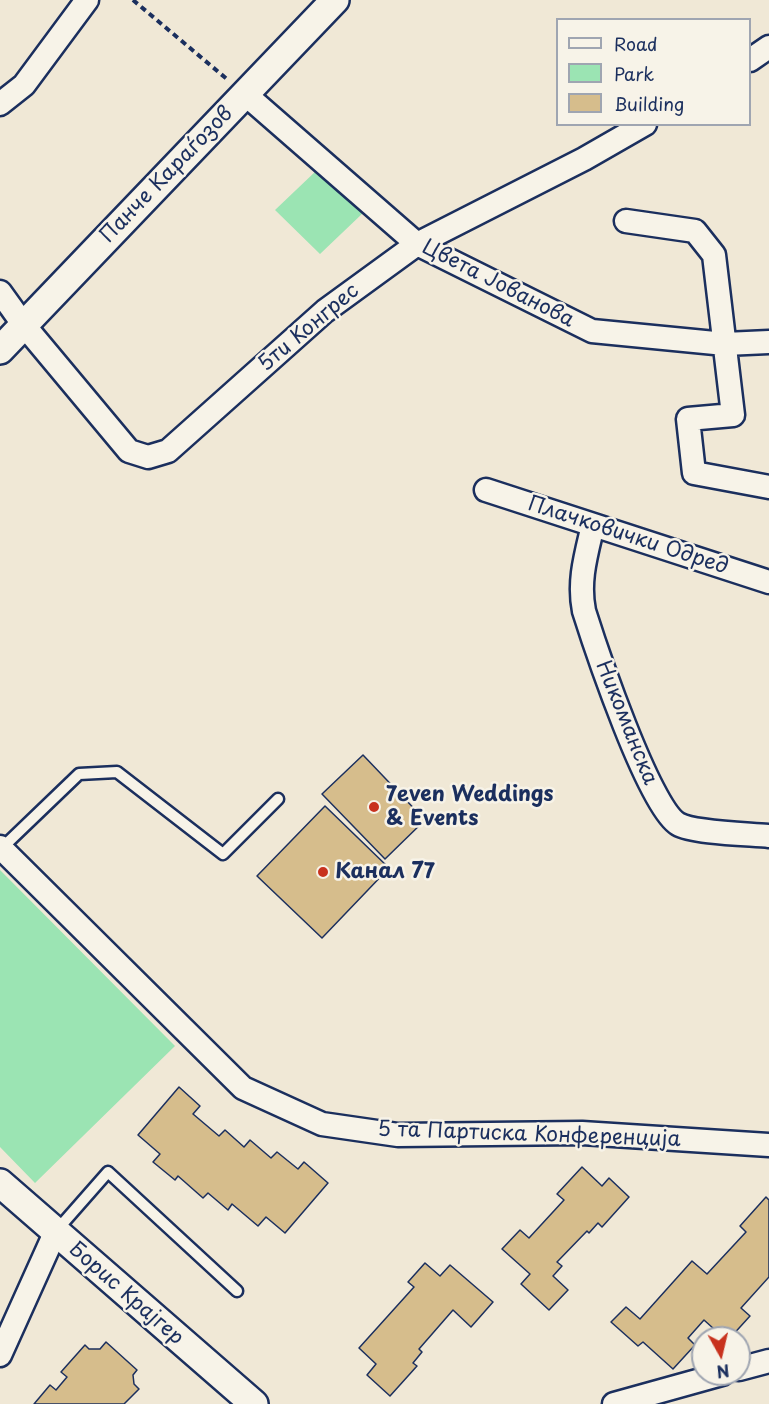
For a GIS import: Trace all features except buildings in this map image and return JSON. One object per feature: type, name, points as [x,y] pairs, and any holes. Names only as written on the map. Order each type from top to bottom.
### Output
[{"type":"street","points":[[0,104],[24,85],[87,0]]},
{"type":"street","name":"Панче Караѓозов","points":[[0,350],[335,0]]},
{"type":"street","points":[[751,59],[769,47]]},
{"type":"street","name":"Цвета Јованова","points":[[245,94],[417,244],[592,331],[725,344],[769,342]]},
{"type":"street","name":"5ти Конгрес","points":[[0,292],[23,324],[129,451],[148,458],[168,451],[325,311],[417,244],[584,159],[642,126]]},
{"type":"street","points":[[626,221],[695,231],[714,255],[733,415],[688,419],[694,473],[769,487]]},
{"type":"street","name":"Плачковички Одред","points":[[486,490],[769,582]]},
{"type":"street","name":"Никоманска","points":[[593,525],[580,592],[584,611],[630,739],[660,804],[678,824],[705,830],[769,836]]},
{"type":"street","name":"5 та Партиска Конференција","points":[[1,848],[243,1088],[322,1124],[398,1135],[582,1133],[769,1145]]},
{"type":"street","name":"Борис Крајгер","points":[[0,1183],[254,1404]]},
{"type":"street","points":[[0,1355],[55,1233]]},
{"type":"street","points":[[751,1366],[769,1361]]},
{"type":"street","points":[[614,1404],[691,1383]]},
{"type":"lane","points":[[1,848],[79,774],[117,772],[223,854],[278,799]]},
{"type":"lane","points":[[55,1233],[108,1172],[237,1291]]},
{"type":"path","points":[[133,0],[245,94]]},
{"type":"green space","points":[[317,170],[363,213],[320,254],[275,210]]},
{"type":"green space","points":[[0,870],[175,1046],[35,1183],[0,1147]]},
{"type":"place","name":"7even Weddings & Events","points":[[374,807]]},
{"type":"place","name":"Канал 77","points":[[323,872]]}]
